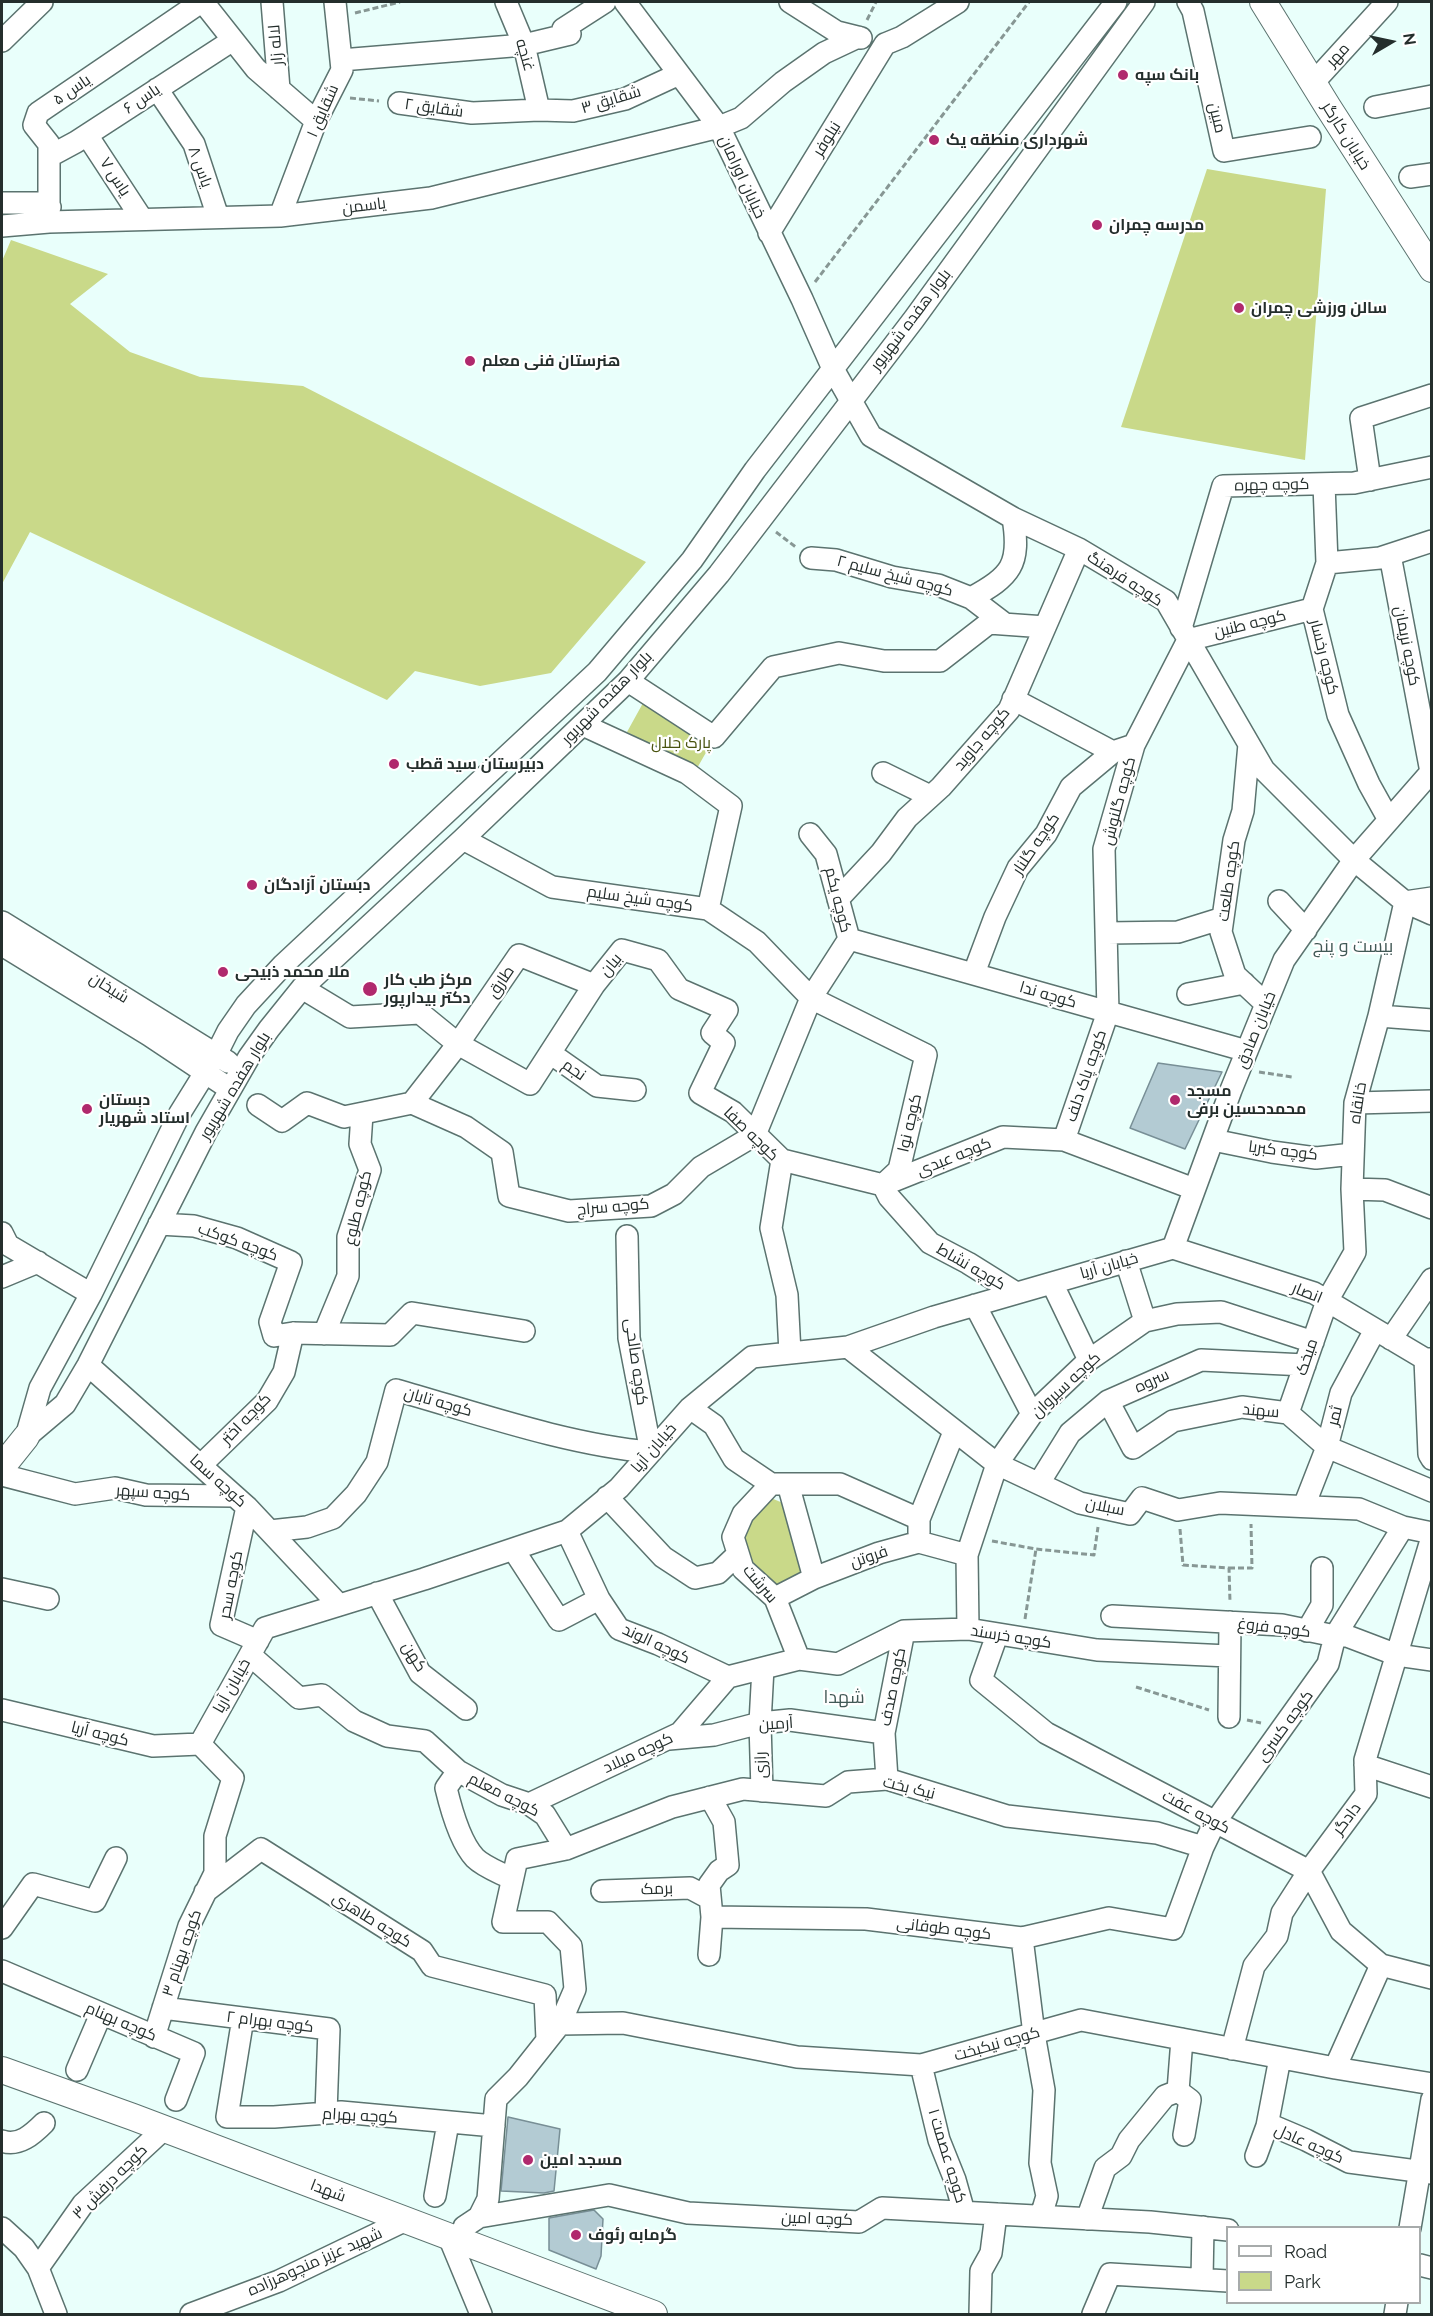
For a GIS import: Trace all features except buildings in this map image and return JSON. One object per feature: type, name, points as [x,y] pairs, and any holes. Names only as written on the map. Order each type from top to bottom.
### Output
[{"type":"main road","name":"خیابان کارگر","points":[[1263,2],[1312,83],[1431,267]]},
{"type":"main road","name":"بلوار هفده شهریور","points":[[2,1467],[26,1437]]},
{"type":"main road","name":"شهدا","points":[[2,2070],[406,2220],[464,2227],[654,2314]]},
{"type":"street","points":[[2,41],[42,2]]},
{"type":"street","points":[[202,2],[256,69],[316,122]]},
{"type":"street","name":"یاس ۵","points":[[50,215],[49,144],[34,126],[38,112],[202,2]]},
{"type":"street","name":"لاله زار","points":[[272,2],[279,89]]},
{"type":"street","name":"غنچه","points":[[506,2],[524,45],[539,110]]},
{"type":"street","points":[[340,60],[524,45],[570,34],[563,29],[605,2]]},
{"type":"street","name":"خیابان اورامان","points":[[625,2],[719,128],[802,299],[832,369],[851,401]]},
{"type":"street","points":[[790,2],[837,32],[885,44],[902,37],[958,2]]},
{"type":"street","name":"بلوار هفده شهریور","points":[[26,1437],[40,1388],[91,1294],[180,1113],[228,1031],[246,1005],[283,965],[597,672],[692,560],[754,470],[1116,2]]},
{"type":"street","name":"بلوار هفده شهریور","points":[[26,1437],[65,1404],[88,1365],[159,1224],[236,1080],[269,1029],[302,988],[463,839],[628,681],[719,574],[851,401],[1144,2]]},
{"type":"street","name":"مبین","points":[[1188,2],[1192,10],[1224,151],[1310,137]]},
{"type":"street","name":"مهر","points":[[1312,83],[1387,2]]},
{"type":"street","name":"شقایق ۱","points":[[280,216],[316,122],[342,70],[336,10]]},
{"type":"street","name":"یاسمن","points":[[2,226],[50,215],[142,219],[280,216],[431,198],[719,128],[741,118],[783,82],[824,53],[858,37]]},
{"type":"street","name":"یاس ۶","points":[[50,156],[87,135],[233,40]]},
{"type":"street","name":"نیلوفر","points":[[769,233],[885,44]]},
{"type":"street","name":"شقایق ۳","points":[[539,110],[573,111],[625,99],[679,74]]},
{"type":"street","name":"یاس ۸","points":[[157,89],[194,144],[218,217]]},
{"type":"street","points":[[1375,107],[1430,94]]},
{"type":"street","name":"شقایق ۲","points":[[399,103],[472,113],[539,110]]},
{"type":"street","name":"یاس ۷","points":[[87,135],[142,219]]},
{"type":"street","points":[[1410,177],[1431,174]]},
{"type":"street","points":[[2,203],[39,203],[50,215]]},
{"type":"street","points":[[1370,480],[1361,418],[1431,395]]},
{"type":"street","name":"کوچه فرهنگ","points":[[851,401],[871,435],[1013,518],[1079,549],[1166,601],[1264,770],[1354,860],[1405,902],[1431,914]]},
{"type":"street","name":"کوچه چهره","points":[[1185,634],[1223,486],[1324,484],[1370,480],[1431,466]]},
{"type":"street","name":"کوچه رخسار","points":[[1324,484],[1327,563],[1312,609],[1338,715],[1369,784],[1389,820]]},
{"type":"street","points":[[971,598],[997,584],[1012,564],[1017,543],[1013,518]]},
{"type":"street","points":[[1327,563],[1380,558],[1431,540]]},
{"type":"street","name":"کوچه جاوید","points":[[838,899],[881,852],[907,818],[1009,710],[1079,549]]},
{"type":"street","name":"کوچه نریمان","points":[[1390,555],[1431,771]]},
{"type":"street","name":"کوچه شیخ سلیم ۲","points":[[811,558],[836,560],[892,577],[938,585],[971,598],[1005,624]]},
{"type":"street","name":"کوچه طنین","points":[[1185,634],[1312,609]]},
{"type":"street","points":[[628,681],[714,737],[773,667],[839,653],[884,661],[940,661],[989,623],[1045,627]]},
{"type":"street","name":"کوچه گلنوش","points":[[1108,1012],[1104,849],[1134,745],[1185,634]]},
{"type":"street","points":[[1013,699],[1113,752]]},
{"type":"street","points":[[583,725],[687,773],[731,806],[708,909]]},
{"type":"street","name":"کوچه طلعت","points":[[1249,744],[1243,811],[1234,840],[1221,932],[1235,975],[1266,1004]]},
{"type":"street","name":"کوچه گلنار","points":[[974,973],[995,916],[1018,868],[1046,834],[1071,787],[1113,752],[1134,745]]},
{"type":"street","name":"خیابان صادق","points":[[1173,1248],[1284,960],[1354,860],[1431,771]]},
{"type":"street","points":[[884,773],[930,796]]},
{"type":"street","name":"کوچه یکم","points":[[810,834],[826,854],[849,939],[811,998]]},
{"type":"street","name":"کوچه شیخ سلیم","points":[[463,839],[552,887],[708,909],[757,942],[811,998],[926,1054]]},
{"type":"street","points":[[1405,902],[1431,898]]},
{"type":"street","points":[[1279,902],[1306,930]]},
{"type":"street","name":"خانقاه","points":[[1327,1301],[1355,1252],[1352,1189],[1355,1102],[1379,1016],[1405,902]]},
{"type":"street","points":[[1107,933],[1178,932],[1223,918]]},
{"type":"street","name":"شیخان","points":[[2,922],[211,1063]]},
{"type":"street","name":"کوچه ندا","points":[[849,939],[1108,1012],[1244,1060]]},
{"type":"street","name":"شیخان","points":[[2,945],[211,1063]]},
{"type":"street","name":"بیان","points":[[458,1044],[530,1084],[594,985],[622,950],[658,960],[679,989],[727,1010]]},
{"type":"street","name":"طارق","points":[[412,1103],[458,1044],[519,955],[594,985]]},
{"type":"street","points":[[1188,994],[1244,983]]},
{"type":"street","points":[[302,988],[350,1017],[420,1013],[458,1044]]},
{"type":"street","points":[[755,1135],[811,998]]},
{"type":"street","name":"کوچه صفا","points":[[727,1010],[712,1034],[724,1043],[700,1093],[733,1112],[782,1160],[771,1228],[787,1295],[790,1353]]},
{"type":"street","name":"کوچه پاک دلف","points":[[1064,1140],[1108,1012]]},
{"type":"street","points":[[1379,1016],[1431,1020]]},
{"type":"street","name":"نجم","points":[[550,1053],[597,1086],[635,1090]]},
{"type":"street","name":"کوچه نوا","points":[[883,1185],[899,1170],[926,1054]]},
{"type":"street","points":[[211,1063],[236,1080]]},
{"type":"street","points":[[1355,1102],[1431,1101]]},
{"type":"street","points":[[258,1105],[282,1120],[307,1103],[344,1117],[412,1103]]},
{"type":"street","name":"کوچه سراج","points":[[412,1103],[466,1127],[502,1152],[509,1196],[568,1211],[651,1206],[674,1194],[701,1167],[755,1135]]},
{"type":"street","name":"کوچه طلوع","points":[[324,1334],[348,1276],[348,1237],[370,1170],[360,1144],[362,1114]]},
{"type":"street","name":"کوچه عبدی","points":[[883,1185],[1003,1137],[1064,1140],[1194,1189]]},
{"type":"street","name":"کوچه کبریا","points":[[1213,1140],[1316,1158],[1353,1154]]},
{"type":"street","points":[[782,1160],[883,1185]]},
{"type":"street","name":"کوچه نشاط","points":[[883,1185],[889,1197],[930,1243],[968,1263],[1016,1293]]},
{"type":"street","points":[[1352,1189],[1385,1190],[1431,1208]]},
{"type":"street","name":"کوچه کوکب","points":[[159,1224],[194,1226],[237,1238],[291,1262],[270,1322],[274,1336],[293,1334]]},
{"type":"street","points":[[2,1233],[8,1245],[91,1294]]},
{"type":"street","name":"کوچه صالحی","points":[[627,1236],[629,1338],[651,1452]]},
{"type":"street","name":"خیابان آریا","points":[[200,1744],[265,1628],[567,1531],[619,1488],[690,1408],[752,1357],[849,1347],[934,1317],[1173,1248]]},
{"type":"street","name":"انصار","points":[[1173,1248],[1314,1293],[1428,1359]]},
{"type":"street","points":[[1126,1261],[1145,1321]]},
{"type":"street","points":[[2,1277],[38,1262]]},
{"type":"street","name":"ثمر","points":[[1304,1506],[1327,1447],[1341,1393],[1383,1334],[1431,1279]]},
{"type":"street","points":[[1052,1283],[1089,1360]]},
{"type":"street","name":"میخک","points":[[1288,1413],[1327,1301]]},
{"type":"street","points":[[975,1305],[1032,1414]]},
{"type":"street","name":"کوچه سیروان","points":[[968,1629],[970,1546],[997,1464],[1032,1414],[1089,1360],[1145,1321],[1177,1314],[1221,1312],[1313,1342]]},
{"type":"street","points":[[293,1334],[390,1335],[412,1313],[524,1331]]},
{"type":"street","name":"کوچه اختر","points":[[201,1466],[267,1401],[284,1372],[293,1334]]},
{"type":"street","name":"سبلان","points":[[849,1347],[997,1464],[1080,1503],[1130,1514],[1142,1498],[1178,1510],[1220,1503],[1359,1509],[1403,1527],[1431,1533]]},
{"type":"street","points":[[1428,1359],[1430,1446]]},
{"type":"street","name":"سروه","points":[[1039,1483],[1070,1433],[1108,1401],[1202,1360],[1305,1365]]},
{"type":"street","name":"کوچه سما","points":[[88,1365],[241,1501],[339,1605]]},
{"type":"street","name":"کوچه تابان","points":[[270,1531],[307,1527],[333,1518],[356,1494],[377,1462],[396,1390],[606,1447],[651,1452]]},
{"type":"street","name":"سهند","points":[[1108,1401],[1133,1448],[1173,1421],[1242,1407],[1288,1413],[1327,1447],[1431,1491]]},
{"type":"street","points":[[690,1408],[714,1425],[734,1459],[780,1484],[840,1484],[918,1519]]},
{"type":"street","points":[[954,1432],[918,1519],[919,1542],[970,1546]]},
{"type":"street","name":"کوچه سپهر","points":[[2,1475],[75,1494],[116,1488],[146,1495],[241,1501]]},
{"type":"street","points":[[780,1484],[814,1578]]},
{"type":"street","name":"سرشت","points":[[780,1484],[743,1514],[733,1537],[743,1569],[775,1598],[799,1659]]},
{"type":"street","points":[[607,1497],[663,1557],[695,1578],[718,1574],[738,1554]]},
{"type":"street","name":"کوچه سحر","points":[[241,1501],[220,1625],[254,1648]]},
{"type":"street","name":"کوچه کسری","points":[[1173,1929],[1203,1847],[1215,1822],[1328,1665],[1335,1636],[1403,1527]]},
{"type":"street","name":"کوچه الوند","points":[[567,1531],[599,1599],[619,1629],[658,1644],[728,1677]]},
{"type":"street","name":"دادگر","points":[[1232,2049],[1254,1966],[1277,1936],[1282,1912],[1366,1794],[1365,1765],[1431,1537]]},
{"type":"street","name":"فروتن","points":[[775,1598],[814,1578],[879,1553],[919,1542]]},
{"type":"street","points":[[513,1549],[559,1620],[599,1599]]},
{"type":"street","points":[[1307,1631],[1322,1605],[1322,1568]]},
{"type":"street","points":[[2,1588],[48,1599]]},
{"type":"street","name":"کهن","points":[[377,1593],[420,1673],[466,1708]]},
{"type":"street","name":"کوچه فروغ","points":[[1112,1616],[1282,1625],[1335,1636],[1347,1636],[1397,1655],[1431,1660]]},
{"type":"street","points":[[1229,1716],[1230,1622]]},
{"type":"street","name":"کوچه خرسند","points":[[799,1659],[837,1664],[904,1631],[968,1629],[1097,1650],[1229,1656]]},
{"type":"street","name":"کوچه صدف","points":[[887,1779],[884,1733],[904,1631]]},
{"type":"street","name":"کوچه عفت","points":[[997,1635],[981,1680],[1046,1732],[1309,1871]]},
{"type":"street","name":"کوچه معلم","points":[[254,1648],[299,1698],[322,1695],[354,1721],[387,1736],[425,1741],[458,1771],[502,1795],[529,1804],[545,1815],[566,1849]]},
{"type":"street","points":[[728,1677],[799,1659]]},
{"type":"street","name":"رازی","points":[[762,1791],[760,1723],[763,1668]]},
{"type":"street","name":"کوچه میلاد","points":[[529,1804],[680,1733],[728,1677]]},
{"type":"street","name":"کوچه آریا","points":[[2,1710],[153,1746],[200,1744]]},
{"type":"street","name":"آرمین","points":[[668,1739],[714,1735],[760,1723],[790,1720],[884,1733]]},
{"type":"street","name":"کوچه بهنام ۳","points":[[154,2037],[189,1926],[215,1873],[215,1836],[233,1778],[200,1744]]},
{"type":"street","points":[[1365,1765],[1431,1787]]},
{"type":"street","points":[[458,1771],[446,1788],[462,1837],[475,1859],[514,1869],[503,1922],[548,1922],[571,1946],[575,1989],[554,2032],[518,2077],[496,2099],[488,2199],[464,2227],[481,2314]]},
{"type":"street","name":"نیک بخت","points":[[514,1869],[672,1807],[743,1789],[826,1796],[848,1782],[887,1779],[1007,1816],[1157,1833],[1203,1847]]},
{"type":"street","points":[[710,1797],[724,1822],[728,1865],[719,1871],[709,1885],[710,1955]]},
{"type":"street","name":"کوچه طاهری","points":[[205,1892],[261,1850],[422,1951],[432,1966],[545,1995],[554,2032]]},
{"type":"street","points":[[2,1928],[33,1884],[95,1901],[116,1858]]},
{"type":"street","points":[[1309,1871],[1341,1931],[1381,1965],[1431,1978]]},
{"type":"street","name":"برمک","points":[[602,1891],[690,1888],[705,1896],[711,1907]]},
{"type":"street","name":"کوچه طوفانی","points":[[711,1907],[866,1919],[1022,1938],[1109,1918],[1173,1929]]},
{"type":"street","points":[[1022,1938],[1034,2034],[1044,2090],[1040,2163],[1047,2196],[1041,2216]]},
{"type":"street","points":[[1335,2068],[1381,1965]]},
{"type":"street","name":"کوچه بهنام","points":[[2,1971],[194,2053],[176,2100]]},
{"type":"street","name":"کوچه بهرام ۲","points":[[163,2008],[329,2029],[326,2113]]},
{"type":"street","points":[[76,2070],[101,2014]]},
{"type":"street","name":"کوچه بهرام","points":[[243,2018],[226,2117],[341,2112],[494,2126]]},
{"type":"street","name":"کوچه نیکبخت","points":[[554,2032],[623,2023],[797,2057],[921,2065],[1081,2020],[1431,2084]]},
{"type":"street","points":[[1178,2091],[1182,2039]]},
{"type":"street","name":"کوچه عادل","points":[[1280,2058],[1267,2126],[1273,2126],[1306,2140],[1349,2162],[1425,2172]]},
{"type":"street","name":"کوچه عصمت ۱","points":[[921,2065],[939,2140],[956,2180],[964,2212]]},
{"type":"street","points":[[1178,2091],[1190,2100],[1184,2135]]},
{"type":"street","points":[[1087,2219],[1105,2168],[1121,2156],[1129,2140],[1165,2096],[1178,2091]]},
{"type":"street","points":[[1411,2226],[1425,2172],[1431,2099]]},
{"type":"street","points":[[435,2196],[448,2122]]},
{"type":"street","points":[[2,2141],[7,2143],[29,2138],[44,2123]]},
{"type":"street","points":[[1256,2156],[1267,2126]]},
{"type":"street","name":"کوچه درفش ۳","points":[[38,2268],[83,2204],[164,2129]]},
{"type":"street","name":"کوچه امین","points":[[464,2227],[609,2195],[688,2213],[859,2222],[882,2208],[1041,2216],[1226,2230]]},
{"type":"street","points":[[980,2314],[981,2271],[992,2253],[996,2214]]},
{"type":"street","name":"شهید عزیز منچوهرزاده","points":[[190,2314],[279,2282],[406,2220]]},
{"type":"street","points":[[1202,2279],[1203,2227]]},
{"type":"street","points":[[2,2228],[24,2248],[38,2268],[56,2314]]},
{"type":"street","points":[[1093,2314],[1110,2274],[1226,2281]]},
{"type":"path","points":[[336,10],[400,2]]},
{"type":"path","points":[[802,299],[1029,2]]},
{"type":"path","name":"شقایق ۲","points":[[328,96],[399,103]]},
{"type":"path","points":[[759,521],[811,558]]},
{"type":"path","points":[[1244,1060],[1292,1077]]},
{"type":"path","points":[[1178,1510],[1183,1564],[1252,1568],[1251,1504]]},
{"type":"path","points":[[970,1546],[1094,1555],[1101,1508]]},
{"type":"path","points":[[1022,1639],[1036,1549]]},
{"type":"path","points":[[1229,1568],[1230,1622]]},
{"type":"green space","name":"سالن ورزشی چمران","points":[[1207,169],[1326,189],[1305,460],[1121,427]]},
{"type":"green space","points":[[11,240],[108,274],[70,304],[130,352],[200,377],[303,386],[646,562],[551,673],[480,686],[415,671],[387,700],[30,532],[2,584],[2,261]]},
{"type":"green space","name":"پارک جلال","points":[[643,703],[712,742],[696,770],[627,732]]},
{"type":"green space","points":[[771,1498],[790,1506],[806,1579],[776,1591],[745,1552],[742,1533],[752,1506]]},
{"type":"place","name":"بانک سپه","points":[[1123,75]]},
{"type":"place","name":"شهرداری منطقه یک","points":[[934,140]]},
{"type":"place","name":"مدرسه چمران","points":[[1097,225]]},
{"type":"place","name":"سالن ورزشی چمران","points":[[1239,308]]},
{"type":"place","name":"هنرستان فنی معلم","points":[[470,361]]},
{"type":"place","name":"دبیرستان سید قطب","points":[[394,764]]},
{"type":"place","name":"دبستان آزادگان","points":[[252,885]]},
{"type":"place","name":"ملا محمد ذبیحی","points":[[223,972]]},
{"type":"place","name":"مرکز طب کار دکتر بیدارپور","points":[[370,989]]},
{"type":"place","name":"مسجد محمدحسین برفی","points":[[1175,1100]]},
{"type":"place","name":"دبستان استاد شهریار","points":[[87,1109]]},
{"type":"place","name":"مسجد امین","points":[[528,2160]]},
{"type":"place","name":"گرمابه رئوف","points":[[576,2235]]},
{"type":"district","name":"بیست و پنج","points":[[1353,947]]},
{"type":"district","name":"شهدا","points":[[844,1698]]}]
